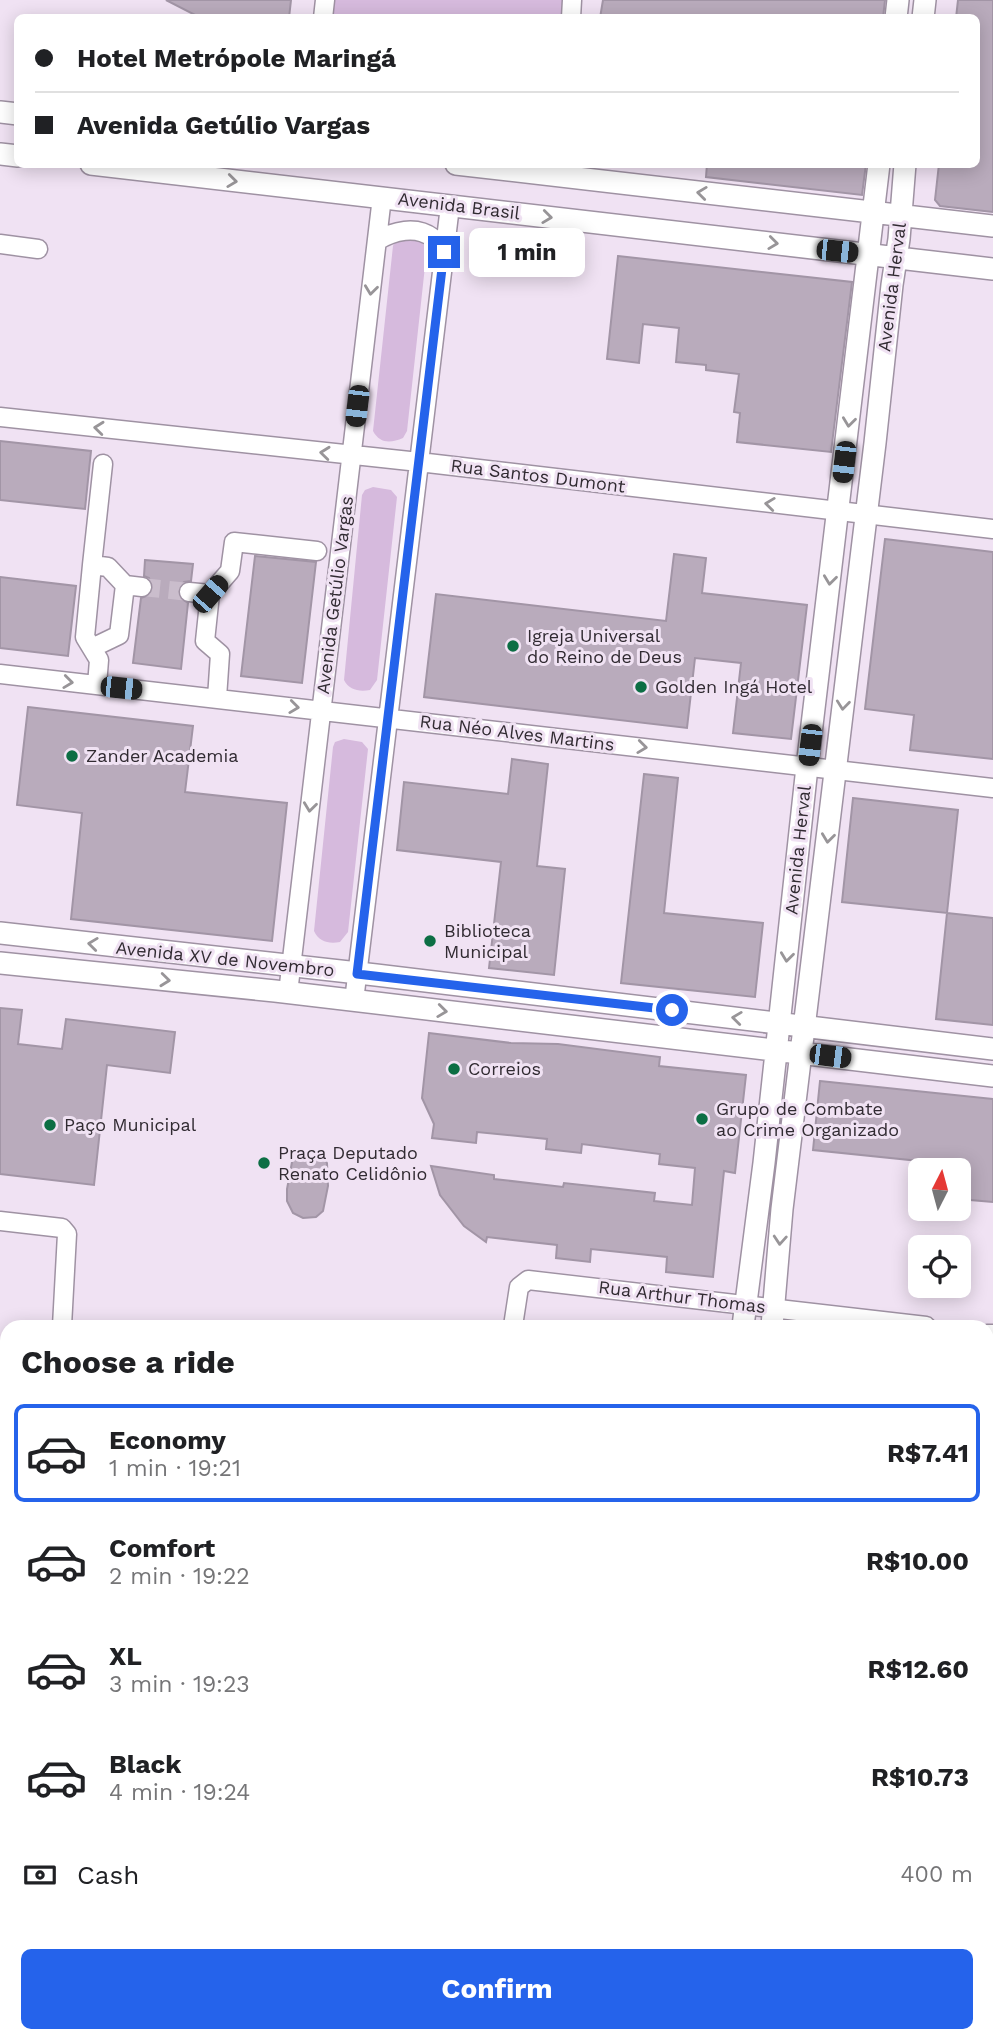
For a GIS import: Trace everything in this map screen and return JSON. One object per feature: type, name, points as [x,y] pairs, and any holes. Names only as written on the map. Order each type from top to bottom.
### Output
[{"type":"main road","name":"Avenida Brasil","points":[[126,168],[993,270]]},
{"type":"main road","points":[[521,168],[993,226]]},
{"type":"main road","name":"Avenida Herval","points":[[744,1320],[879,168]]},
{"type":"main road","name":"Avenida Herval","points":[[774,1317],[782,1209],[803,1053],[905,168]]},
{"type":"main road","points":[[853,388],[885,347]]},
{"type":"main road","points":[[825,626],[846,673]]},
{"type":"main road","points":[[793,901],[823,874]]},
{"type":"main road","name":"Avenida XV de Novembro","points":[[0,933],[993,1049]]},
{"type":"main road","name":"Avenida XV de Novembro","points":[[0,963],[288,993],[993,1076]]},
{"type":"main road","points":[[764,1163],[782,1209]]},
{"type":"street","name":"Avenida Getúlio Vargas","points":[[288,993],[382,197]]},
{"type":"street","points":[[354,1001],[450,206]]},
{"type":"street","points":[[377,241],[390,233],[410,230],[432,237],[444,252]]},
{"type":"street","points":[[0,244],[38,248]]},
{"type":"street","name":"Rua Santos Dumont","points":[[0,417],[419,462],[993,529]]},
{"type":"street","points":[[97,685],[99,660],[85,637],[103,464]]},
{"type":"street","points":[[216,698],[220,654],[205,641],[210,594],[230,571],[234,542],[317,551]]},
{"type":"street","points":[[92,565],[108,567],[134,586],[120,635],[92,648]]},
{"type":"street","points":[[190,592],[210,594]]},
{"type":"street","name":"Rua Néo Alves Martins","points":[[0,674],[993,788]]},
{"type":"street","points":[[0,1221],[62,1228],[67,1234],[62,1320]]},
{"type":"street","name":"Rua Arthur Thomas","points":[[514,1320],[519,1287],[522,1282],[528,1280],[745,1304],[774,1317],[825,1320]]},
{"type":"shaded area","points":[[325,0],[572,0],[571,14],[323,14]]},
{"type":"shaded area","points":[[404,238],[418,239],[427,248],[407,431],[403,438],[386,441],[373,431],[393,246],[395,241]]},
{"type":"shaded area","points":[[373,487],[391,490],[397,497],[377,680],[370,690],[362,691],[355,690],[344,680],[362,495],[365,490]]},
{"type":"shaded area","points":[[344,739],[362,742],[368,749],[348,932],[340,942],[332,943],[322,940],[314,931],[333,747],[335,742]]},
{"type":"building","points":[[166,0],[291,0],[289,14],[193,14]]},
{"type":"building","points":[[603,0],[885,0],[883,14],[601,14]]},
{"type":"building","points":[[958,0],[993,0],[993,212],[940,206],[935,200],[939,168],[980,168],[980,14],[956,14]]},
{"type":"building","points":[[707,168],[865,168],[862,195],[706,177]]},
{"type":"building","points":[[618,256],[852,282],[831,452],[737,442],[740,413],[734,412],[739,374],[706,370],[706,365],[676,362],[679,328],[643,324],[639,363],[607,359]]},
{"type":"building","points":[[0,441],[91,451],[85,509],[0,500]]},
{"type":"building","points":[[885,539],[993,552],[993,759],[910,750],[914,715],[865,709]]},
{"type":"building","points":[[674,554],[706,558],[702,593],[807,605],[791,739],[733,733],[741,663],[695,658],[687,728],[424,697],[436,594],[666,621]]},
{"type":"building","points":[[255,556],[316,562],[302,683],[241,676]]},
{"type":"building","points":[[145,560],[193,564],[191,581],[184,582],[178,590],[179,597],[188,603],[181,669],[133,663],[141,598],[151,594],[153,588],[149,578],[144,576]]},
{"type":"building","points":[[0,577],[76,586],[68,656],[0,648]]},
{"type":"building","points":[[28,707],[193,726],[185,792],[287,803],[272,941],[71,919],[82,813],[17,805]]},
{"type":"building","points":[[512,759],[548,764],[537,866],[565,869],[554,975],[489,968],[501,862],[397,850],[404,782],[508,794]]},
{"type":"building","points":[[644,774],[678,778],[664,913],[763,923],[755,997],[621,983]]},
{"type":"building","points":[[853,798],[958,810],[947,913],[842,902]]},
{"type":"building","points":[[947,913],[993,918],[993,1025],[936,1019]]},
{"type":"building","name":"Paço Municipal","points":[[0,1008],[22,1010],[18,1044],[62,1049],[66,1019],[175,1032],[170,1073],[107,1065],[94,1185],[0,1174]]},
{"type":"building","points":[[429,1033],[511,1043],[558,1044],[660,1057],[659,1066],[746,1075],[735,1173],[724,1171],[713,1277],[666,1272],[667,1257],[591,1249],[590,1262],[556,1258],[557,1245],[487,1237],[486,1242],[464,1226],[440,1195],[431,1166],[494,1175],[494,1179],[655,1193],[654,1201],[692,1205],[695,1168],[659,1164],[660,1154],[582,1144],[581,1153],[546,1149],[547,1139],[477,1132],[476,1143],[432,1138],[434,1124],[422,1098]]},
{"type":"building","points":[[820,1081],[993,1099],[993,1202],[971,1200],[971,1158],[908,1160],[813,1150]]},
{"type":"building","points":[[309,1151],[321,1155],[327,1163],[328,1186],[323,1211],[316,1217],[303,1218],[293,1213],[287,1201],[287,1189],[292,1162],[299,1153]]},
{"type":"tunnel","points":[[142,587],[189,592]]},
{"type":"place","name":"Igreja Universal do Reino de Deus","points":[[513,646]]},
{"type":"place","name":"Golden Ingá Hotel","points":[[641,687]]},
{"type":"place","name":"Zander Academia","points":[[72,756]]},
{"type":"place","name":"Biblioteca Municipal","points":[[430,941]]},
{"type":"place","name":"Correios","points":[[454,1069]]},
{"type":"place","name":"Grupo de Combate ao Crime Organizado","points":[[702,1119]]},
{"type":"place","name":"Paço Municipal","points":[[50,1125]]},
{"type":"place","name":"Praça Deputado Renato Celidônio","points":[[264,1163]]},
{"type":"route","points":[[444,252],[357,974],[672,1010]]}]
